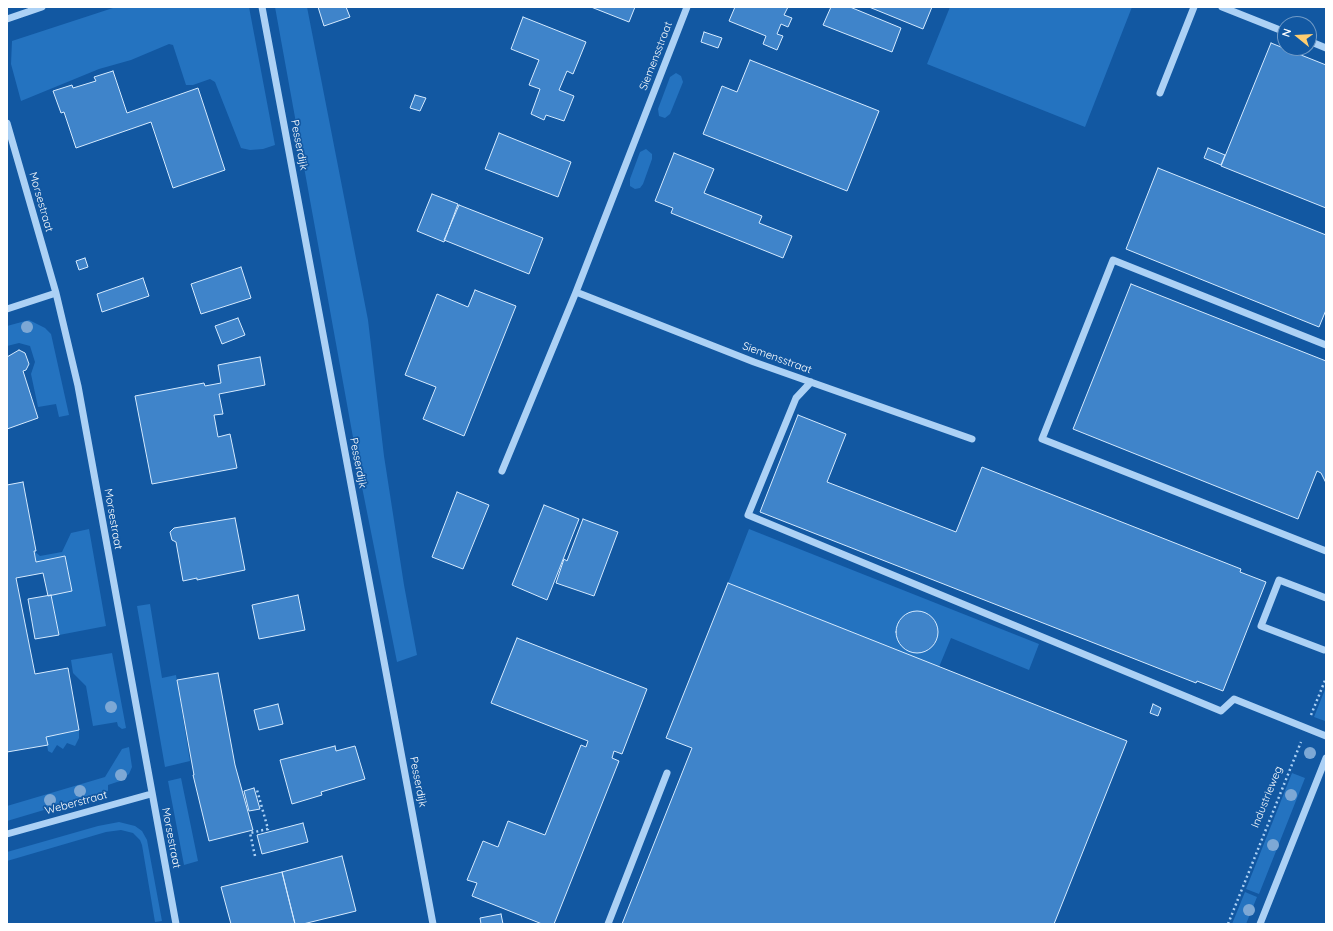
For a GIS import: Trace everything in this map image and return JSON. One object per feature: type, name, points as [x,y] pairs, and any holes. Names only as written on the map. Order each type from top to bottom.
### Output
[{"type":"street","points":[[7,18],[42,7]]},
{"type":"street","name":"Pesserdijk","points":[[262,7],[433,924]]},
{"type":"street","name":"Siemensstraat","points":[[502,471],[576,292],[687,7]]},
{"type":"street","points":[[1160,93],[1194,7]]},
{"type":"street","points":[[1222,7],[1277,29]]},
{"type":"street","name":"Morsestraat","points":[[7,123],[56,293],[78,386],[151,794],[176,924]]},
{"type":"street","points":[[1326,345],[1113,260],[1042,439],[1326,551]]},
{"type":"street","name":"Siemensstraat","points":[[576,292],[754,362],[972,439]]},
{"type":"street","points":[[7,309],[56,293]]},
{"type":"street","points":[[811,382],[796,398],[748,515],[1221,710],[1234,699],[1326,736]]},
{"type":"street","points":[[1324,650],[1261,626],[1279,580],[1326,598]]},
{"type":"street","points":[[1260,924],[1326,758]]},
{"type":"street","points":[[608,924],[667,773]]},
{"type":"street","name":"Weberstraat","points":[[7,834],[151,794]]},
{"type":"path","name":"Industrieweg","points":[[1228,924],[1326,678]]},
{"type":"path","points":[[255,856],[250,834],[268,829],[257,790]]},
{"type":"shaded area","points":[[116,7],[249,7],[275,145],[263,149],[250,150],[241,148],[215,82],[210,79],[193,85],[186,85],[173,45],[169,44],[131,60],[99,69],[21,101],[11,64],[12,41]]},
{"type":"shaded area","points":[[275,7],[307,7],[368,320],[384,456],[404,585],[417,655],[397,662],[362,487]]},
{"type":"shaded area","points":[[950,7],[1132,7],[1085,127],[927,64]]},
{"type":"shaded area","points":[[676,73],[681,76],[683,82],[670,114],[665,118],[659,116],[658,109],[670,77]]},
{"type":"shaded area","points":[[646,149],[652,154],[652,159],[643,184],[640,188],[635,189],[630,186],[630,179],[640,152]]},
{"type":"shaded area","points":[[29,320],[45,328],[51,334],[69,415],[59,417],[56,404],[38,407],[31,374],[35,362],[30,346],[19,343],[7,346],[7,326]]},
{"type":"shaded area","points":[[89,529],[106,626],[59,635],[51,595],[72,591],[65,557],[36,562],[34,551],[40,556],[62,552],[71,533]]},
{"type":"shaded area","points":[[749,529],[1039,644],[1029,670],[951,638],[939,667],[728,583]]},
{"type":"shaded area","points":[[150,604],[162,678],[176,675],[190,761],[165,767],[137,606]]},
{"type":"shaded area","points":[[112,653],[126,728],[122,729],[118,726],[117,722],[93,726],[86,686],[73,673],[71,660]]},
{"type":"shaded area","points":[[1326,687],[1326,720],[1325,721],[1314,717]]},
{"type":"shaded area","points":[[79,730],[79,738],[75,746],[67,743],[63,749],[57,745],[52,753],[48,751],[46,737]]},
{"type":"shaded area","points":[[129,747],[132,767],[129,774],[120,781],[108,785],[108,791],[7,821],[7,806],[105,777],[122,749]]},
{"type":"shaded area","points":[[1292,773],[1305,778],[1259,894],[1246,889]]},
{"type":"shaded area","points":[[181,778],[198,861],[184,865],[168,781]]},
{"type":"shaded area","points":[[119,822],[135,826],[142,831],[147,840],[162,921],[155,922],[142,845],[140,840],[133,833],[121,830],[106,832],[7,861],[7,852],[98,826]]},
{"type":"shaded area","points":[[1245,892],[1257,897],[1246,924],[1232,924]]},
{"type":"building","points":[[318,7],[346,7],[350,17],[324,26]]},
{"type":"building","points":[[591,7],[635,7],[629,22]]},
{"type":"building","points":[[735,7],[788,7],[784,15],[792,18],[788,27],[781,24],[777,34],[783,36],[777,50],[763,44],[766,36],[729,21]]},
{"type":"building","points":[[831,7],[850,7],[901,28],[892,52],[823,25]]},
{"type":"building","points":[[869,7],[932,7],[923,29]]},
{"type":"building","points":[[523,17],[586,42],[573,74],[567,71],[559,90],[574,96],[564,121],[546,115],[544,120],[531,114],[540,89],[529,85],[539,60],[511,49]]},
{"type":"building","points":[[704,32],[722,38],[718,48],[701,42]]},
{"type":"building","points":[[1271,43],[1277,45],[1277,56],[1304,56],[1326,65],[1326,208],[1221,166]]},
{"type":"building","points":[[750,60],[879,111],[847,191],[703,134],[722,86],[737,92]]},
{"type":"building","points":[[113,71],[127,113],[198,88],[225,170],[173,188],[151,122],[76,148],[64,112],[61,113],[53,91],[72,85],[73,88],[96,81],[94,77]]},
{"type":"building","points":[[415,95],[426,98],[420,111],[410,108]]},
{"type":"building","points":[[499,133],[571,162],[558,197],[485,169]]},
{"type":"building","points":[[1208,148],[1225,155],[1221,165],[1204,158]]},
{"type":"building","points":[[674,153],[714,169],[704,193],[762,216],[759,223],[792,236],[783,258],[671,213],[673,208],[655,201]]},
{"type":"building","points":[[1158,168],[1326,235],[1326,310],[1319,327],[1126,249]]},
{"type":"building","points":[[432,194],[458,204],[444,242],[417,231]]},
{"type":"building","points":[[459,205],[543,238],[529,274],[444,240]]},
{"type":"building","points":[[85,258],[88,267],[79,270],[76,261]]},
{"type":"building","points":[[241,267],[251,298],[201,314],[191,284]]},
{"type":"building","points":[[143,278],[149,296],[102,312],[97,294]]},
{"type":"building","points":[[1131,284],[1326,361],[1326,483],[1321,473],[1317,471],[1298,519],[1073,429]]},
{"type":"building","points":[[475,290],[516,306],[464,436],[423,419],[436,387],[405,375],[437,294],[468,307]]},
{"type":"building","points":[[238,318],[245,335],[222,344],[215,326]]},
{"type":"building","points":[[19,350],[25,353],[29,364],[26,370],[23,371],[38,418],[7,429],[7,357]]},
{"type":"building","points":[[260,357],[265,385],[219,394],[223,414],[214,415],[218,437],[230,434],[237,468],[152,484],[135,396],[204,383],[205,386],[221,383],[218,365]]},
{"type":"building","points":[[798,415],[846,434],[827,482],[956,532],[982,467],[1241,569],[1240,572],[1266,582],[1223,691],[1197,681],[1196,683],[760,512]]},
{"type":"building","points":[[23,482],[36,551],[34,551],[36,562],[65,556],[72,591],[48,596],[43,573],[16,578],[35,674],[68,668],[79,730],[46,737],[48,745],[7,752],[7,485]]},
{"type":"building","points":[[457,492],[489,505],[463,569],[432,557]]},
{"type":"building","points":[[544,505],[579,519],[547,600],[512,585]]},
{"type":"building","points":[[235,518],[245,570],[197,580],[197,578],[183,581],[176,542],[172,540],[170,532],[174,528]]},
{"type":"building","points":[[583,519],[618,532],[594,596],[556,583],[564,559],[567,561]]},
{"type":"building","points":[[728,583],[1127,741],[1054,924],[622,924],[692,748],[666,738]]},
{"type":"building","points":[[51,595],[59,635],[35,639],[28,599]]},
{"type":"building","points":[[298,595],[305,630],[259,639],[252,605]]},
{"type":"building","points":[[913,611],[921,611],[929,614],[935,620],[938,632],[935,644],[929,650],[921,653],[913,653],[905,650],[899,644],[896,636],[896,628],[899,620],[905,614]]},
{"type":"building","points":[[517,638],[647,689],[622,754],[614,751],[612,758],[619,761],[554,924],[542,924],[472,896],[477,883],[467,880],[483,841],[498,847],[508,821],[545,835],[581,745],[586,747],[588,741],[491,703]]},
{"type":"building","points":[[218,673],[235,765],[253,830],[209,841],[193,775],[177,680]]},
{"type":"building","points":[[278,704],[283,724],[259,730],[254,710]]},
{"type":"building","points":[[1153,704],[1161,708],[1158,716],[1150,713]]},
{"type":"building","points":[[335,746],[336,751],[355,746],[365,779],[321,792],[322,795],[292,804],[280,760]]},
{"type":"building","points":[[254,788],[260,809],[249,811],[244,791]]},
{"type":"building","points":[[303,823],[308,842],[262,854],[257,835]]},
{"type":"building","points":[[342,856],[356,911],[303,924],[295,924],[282,872]]},
{"type":"building","points":[[282,872],[295,924],[231,924],[221,887]]},
{"type":"building","points":[[501,914],[503,924],[481,924],[480,918]]}]
